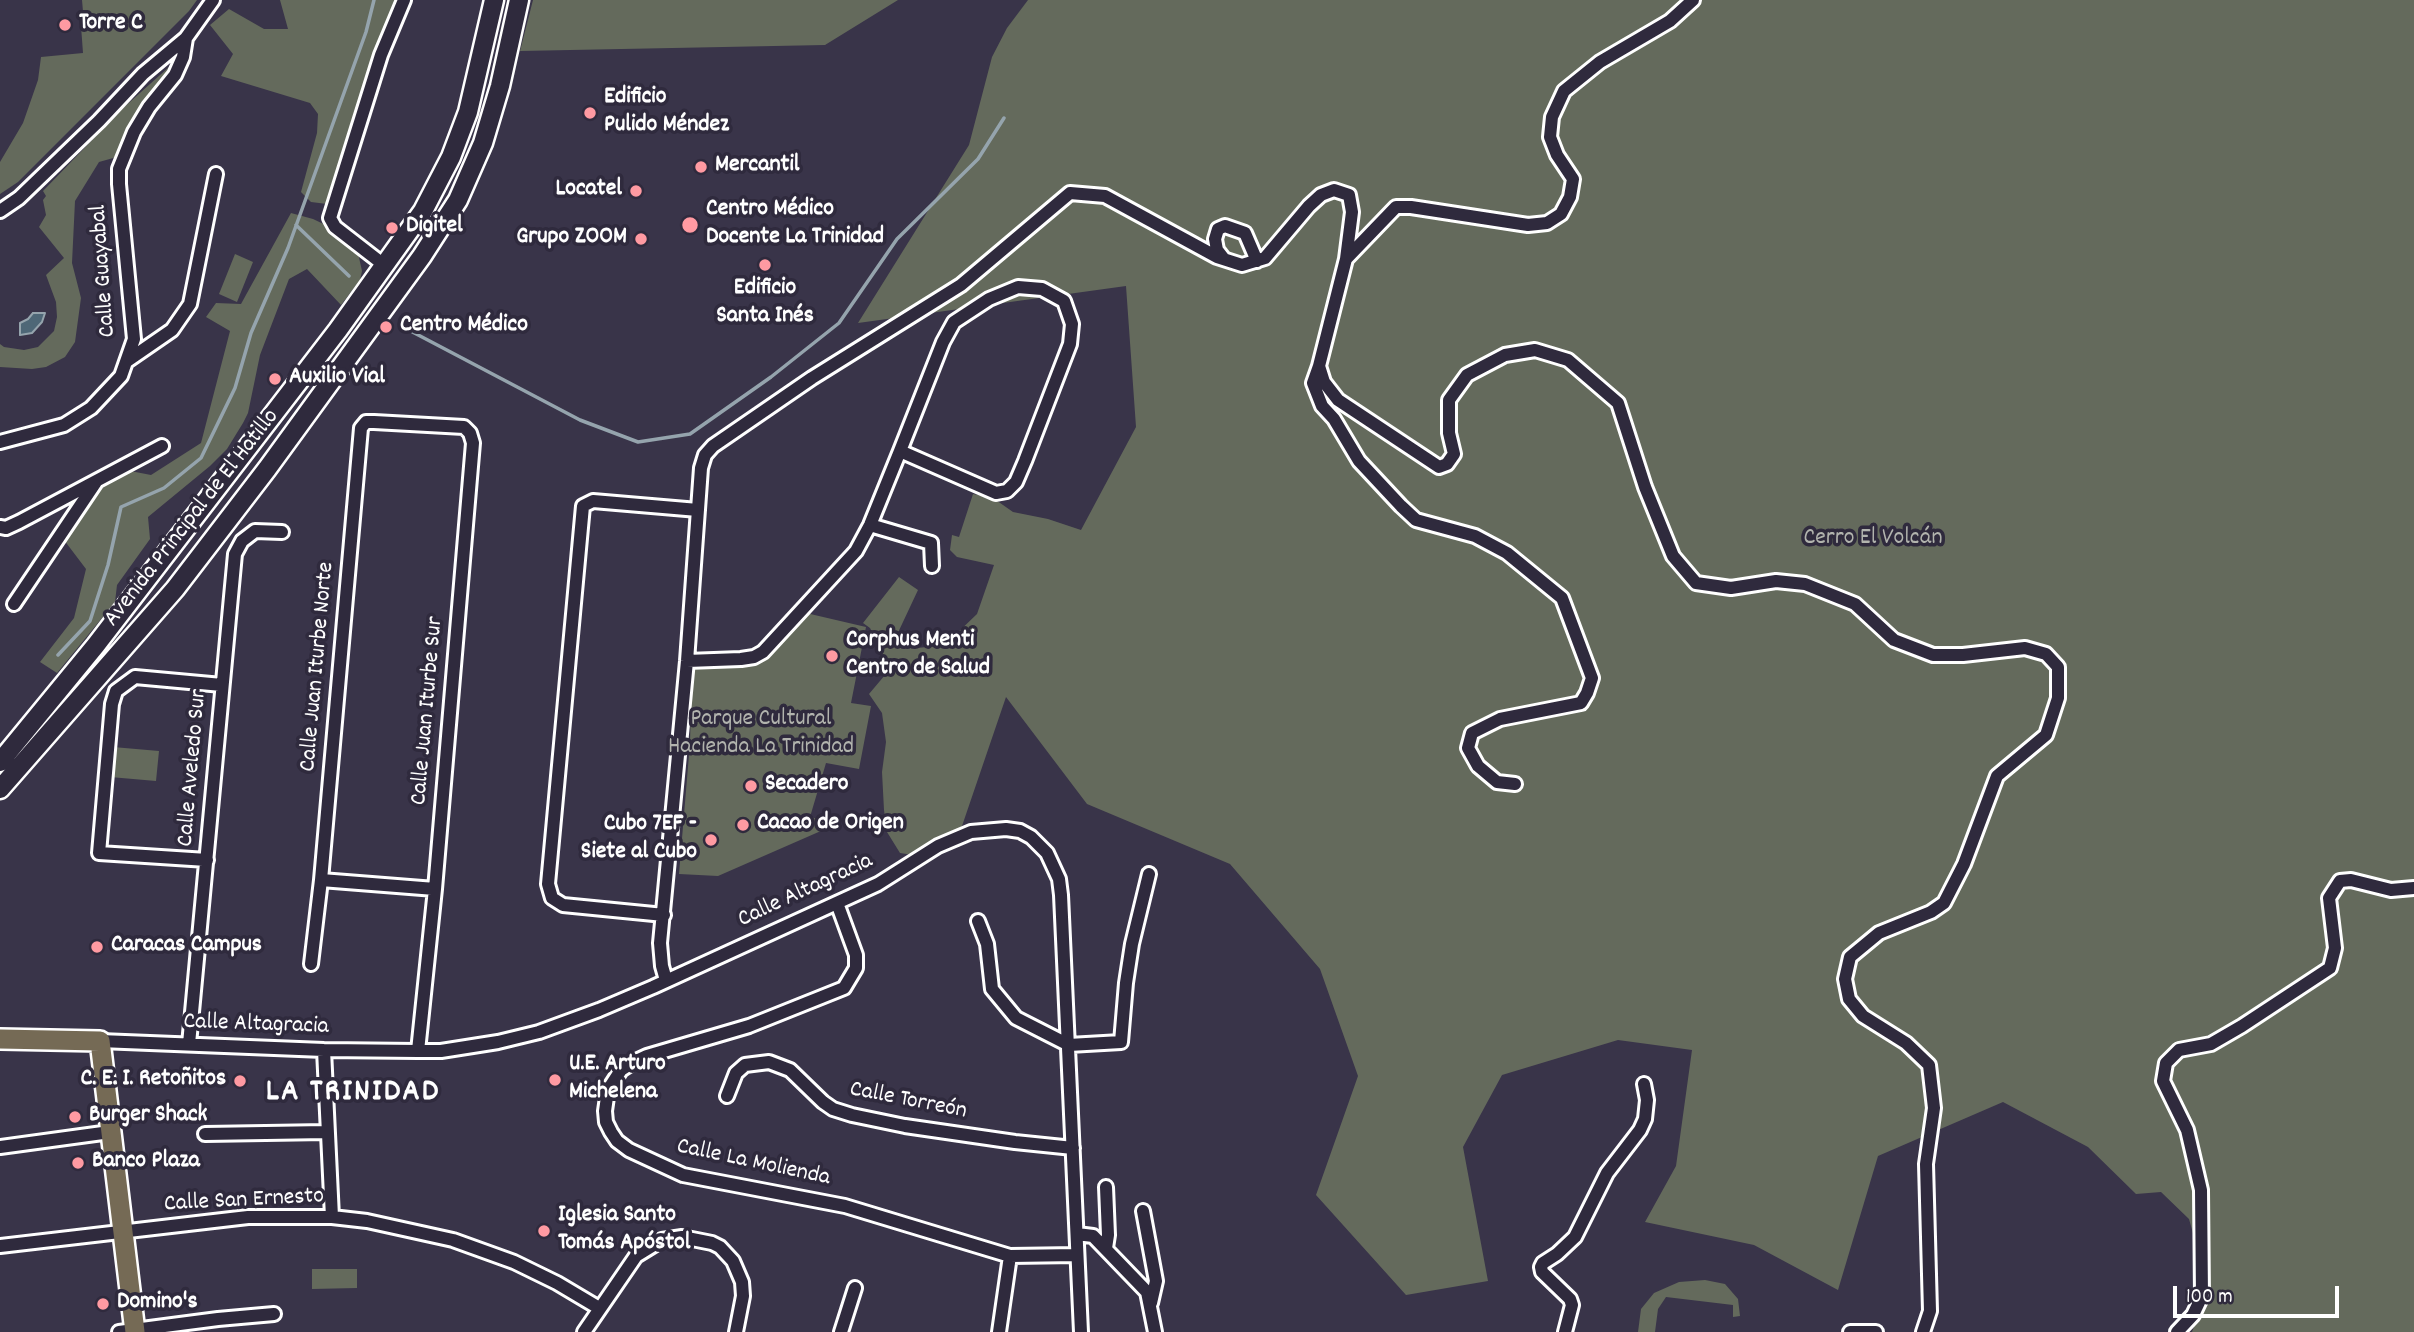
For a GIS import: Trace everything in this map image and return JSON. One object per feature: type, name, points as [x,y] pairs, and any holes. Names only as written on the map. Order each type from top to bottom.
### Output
[{"type":"main road","name":"Avenida Principal de El Hatillo","points":[[0,762],[96,645],[338,330],[424,211],[451,157],[468,112],[494,0]]},
{"type":"main road","name":"Avenida Principal de El Hatillo","points":[[0,789],[175,589],[267,469],[422,256],[457,200],[483,143],[500,86],[519,0]]},
{"type":"main road","points":[[0,1039],[94,1041],[127,1331]]},
{"type":"street","points":[[0,211],[19,198],[99,121],[143,74],[186,38],[214,0]]},
{"type":"street","points":[[385,264],[330,218],[381,55],[404,0]]},
{"type":"street","points":[[1346,259],[1396,207],[1528,225],[1547,223],[1561,214],[1570,197],[1573,179],[1557,155],[1550,137],[1552,117],[1564,91],[1600,62],[1670,22],[1693,0]]},
{"type":"street","name":"Calle Guayabal","points":[[0,442],[64,425],[91,408],[121,376],[134,339],[134,325],[118,184],[119,169],[134,132],[149,107],[175,75],[183,57],[186,38]]},
{"type":"street","points":[[127,361],[172,330],[190,304],[216,174]]},
{"type":"street","points":[[666,980],[660,943],[687,661],[701,468],[705,455],[713,446],[812,378],[961,285],[1070,193],[1105,196],[1224,259],[1242,265],[1265,258],[1321,195],[1334,190],[1349,194],[1352,212],[1346,259],[1313,383],[1322,406],[1334,419],[1359,461],[1416,520],[1475,536],[1507,553],[1562,598],[1592,678],[1581,703],[1500,719],[1472,733],[1468,748],[1478,766],[1497,782],[1515,784]]},
{"type":"street","points":[[1224,259],[1217,250],[1215,239],[1218,229],[1225,226],[1245,233],[1257,261]]},
{"type":"street","points":[[687,661],[741,659],[763,652],[845,565],[870,525],[943,342],[954,322],[989,299],[1018,287],[1042,289],[1064,301],[1072,324],[1070,344],[1025,461],[1016,482],[1007,491],[996,493],[900,451]]},
{"type":"street","points":[[1319,366],[1324,382],[1338,400],[1439,467],[1447,464],[1454,454],[1449,433],[1450,400],[1467,375],[1505,355],[1535,350],[1568,360],[1618,403],[1645,487],[1673,556],[1696,583],[1731,588],[1776,581],[1805,584],[1855,604],[1894,640],[1933,655],[1963,655],[2025,648],[2046,654],[2058,667],[2058,698],[2046,735],[1997,776],[1964,864],[1944,903],[1931,912],[1879,933],[1850,957],[1845,979],[1849,999],[1863,1016],[1906,1043],[1929,1065],[1934,1108],[1926,1164],[1930,1311],[1923,1332]]},
{"type":"street","name":"Calle Juan Iturbe Norte","points":[[311,964],[321,880],[361,428],[366,422],[413,424]]},
{"type":"street","name":"Calle Juan Iturbe Sur","points":[[413,424],[464,427],[470,433],[473,443],[435,889],[418,1051]]},
{"type":"street","points":[[0,527],[6,528],[19,522],[162,446]]},
{"type":"street","points":[[14,604],[97,480]]},
{"type":"street","points":[[664,915],[563,905],[552,898],[548,884],[583,506],[593,501],[698,510]]},
{"type":"street","points":[[870,525],[931,543],[932,566]]},
{"type":"street","name":"Calle Aveledo Sur","points":[[189,1044],[235,554],[242,541],[255,531],[282,532]]},
{"type":"street","points":[[207,860],[99,853],[109,731],[116,691],[135,677],[222,685]]},
{"type":"street","name":"Calle Altagracia","points":[[94,1041],[324,1050],[442,1051],[539,1032],[599,1010],[837,903],[878,884],[938,846],[971,832],[1006,829],[1020,831],[1031,837],[1047,853],[1059,879],[1081,1332]]},
{"type":"street","points":[[978,921],[987,944],[992,989],[1016,1018],[1069,1045],[1121,1042],[1132,944],[1149,874]]},
{"type":"street","points":[[321,880],[435,889]]},
{"type":"street","points":[[2177,1332],[2193,1315],[2202,1296],[2201,1191],[2187,1130],[2163,1081],[2166,1063],[2179,1050],[2211,1044],[2330,968],[2335,948],[2329,898],[2340,881],[2351,880],[2391,890],[2414,888]]},
{"type":"street","name":"Calle La Molienda","points":[[837,903],[856,955],[856,968],[844,988],[749,1026],[647,1056],[621,1070],[608,1090],[606,1122],[617,1141],[629,1150],[682,1175],[845,1206],[1010,1256],[1077,1255]]},
{"type":"street","points":[[324,1050],[332,1217]]},
{"type":"street","name":"Calle Torreón","points":[[727,1096],[736,1073],[745,1065],[769,1062],[790,1070],[833,1109],[852,1115],[991,1139],[1073,1148]]},
{"type":"street","points":[[1565,1332],[1573,1305],[1542,1272],[1541,1267],[1575,1237],[1607,1173],[1640,1130],[1645,1119],[1647,1101],[1644,1084]]},
{"type":"street","points":[[0,1147],[104,1132]]},
{"type":"street","points":[[205,1134],[326,1132]]},
{"type":"street","points":[[1106,1188],[1106,1248]]},
{"type":"street","points":[[1143,1211],[1156,1281],[1151,1305]]},
{"type":"street","name":"Calle San Ernesto","points":[[0,1246],[248,1217],[332,1217],[403,1228],[453,1240],[514,1262],[599,1308]]},
{"type":"street","points":[[1077,1234],[1093,1236],[1147,1292],[1155,1332]]},
{"type":"street","points":[[584,1332],[628,1266],[645,1249],[671,1238],[702,1239],[720,1247],[733,1261],[739,1273],[743,1296],[736,1332]]},
{"type":"street","points":[[999,1332],[1010,1256]]},
{"type":"street","points":[[841,1332],[855,1288]]},
{"type":"street","points":[[127,1331],[218,1318],[274,1314]]},
{"type":"street","points":[[1850,1332],[1876,1332]]},
{"type":"green space","points":[[82,0],[197,0],[18,182],[0,194],[0,162],[23,123],[38,80],[41,57],[83,53]]},
{"type":"green space","points":[[280,0],[399,0],[327,204],[311,202],[301,192],[317,133],[318,114],[310,103],[221,76],[233,54],[210,25],[229,9],[264,29],[288,29]]},
{"type":"green space","points":[[533,0],[898,0],[825,45],[520,51]]},
{"type":"green space","name":"Cerro El Volcán","points":[[1028,0],[2414,0],[2414,1332],[2192,1332],[2208,1286],[2189,1219],[2161,1192],[2136,1194],[2088,1147],[2003,1102],[1878,1156],[1838,1290],[1754,1245],[1645,1222],[1676,1166],[1692,1050],[1618,1040],[1502,1075],[1463,1147],[1488,1281],[1406,1295],[1316,1195],[1358,1076],[1320,969],[1230,864],[1087,804],[1006,697],[962,826],[913,855],[900,853],[887,832],[884,810],[882,772],[886,742],[882,713],[869,694],[885,675],[883,655],[870,628],[863,623],[899,577],[918,590],[895,639],[917,648],[937,646],[952,638],[977,614],[994,565],[957,557],[950,550],[952,535],[959,537],[973,494],[993,498],[1013,512],[1048,519],[1081,530],[1136,427],[1126,286],[858,323],[969,145],[992,57],[1007,28]]},
{"type":"green space","points":[[169,67],[175,75],[124,155],[99,162],[75,201],[72,263],[81,298],[75,342],[65,357],[46,367],[0,367],[0,344],[24,350],[38,347],[54,331],[56,302],[46,275],[64,258],[39,227],[46,215],[43,200],[46,196],[43,191],[122,109]]},
{"type":"green space","points":[[291,213],[332,228],[358,253],[362,271],[360,280],[341,305],[307,269],[289,279],[260,355],[248,413],[243,423],[227,449],[210,466],[148,517],[150,539],[117,585],[115,602],[57,673],[40,662],[74,618],[86,569],[64,540],[115,468],[151,475],[201,443],[230,331],[206,317],[216,303],[241,304]]},
{"type":"green space","points":[[235,254],[253,262],[237,302],[219,294]]},
{"type":"green space","name":"Parque Cultural Hacienda La Trinidad","points":[[806,613],[866,627],[851,703],[871,706],[859,769],[826,763],[810,817],[823,820],[830,827],[718,876],[679,874],[690,743],[692,663],[754,662]]},
{"type":"green space","points":[[113,747],[159,751],[156,781],[110,777]]},
{"type":"green space","points":[[312,1269],[357,1269],[357,1288],[312,1289]]},
{"type":"green space","points":[[1705,1280],[1725,1284],[1738,1299],[1740,1316],[1733,1317],[1733,1305],[1666,1297],[1658,1309],[1655,1332],[1638,1332],[1641,1309],[1654,1293],[1679,1282]]},
{"type":"water","points":[[33,313],[45,313],[42,322],[32,333],[20,335],[20,323]]},
{"type":"waterway","points":[[58,655],[90,621],[108,565],[121,507],[164,488],[201,458],[235,388],[251,333],[288,248],[366,32],[374,0]]},
{"type":"waterway","points":[[403,327],[580,420],[638,442],[690,434],[771,377],[839,323],[897,239],[978,159],[1004,118]]},
{"type":"waterway","points":[[296,225],[349,276]]},
{"type":"place","name":"Torre C","points":[[65,25]]},
{"type":"place","name":"Edificio Pulido Méndez","points":[[590,113]]},
{"type":"place","name":"Mercantil","points":[[701,167]]},
{"type":"place","name":"Locatel","points":[[636,191]]},
{"type":"place","name":"Centro Médico Docente La Trinidad","points":[[690,225]]},
{"type":"place","name":"Digitel","points":[[392,228]]},
{"type":"place","name":"Grupo ZOOM","points":[[641,239]]},
{"type":"place","name":"Edificio Santa Inés","points":[[765,265]]},
{"type":"place","name":"Centro Médico","points":[[386,327]]},
{"type":"place","name":"Auxilio Vial","points":[[275,379]]},
{"type":"place","name":"Corphus Menti Centro de Salud","points":[[832,656]]},
{"type":"place","name":"Secadero","points":[[751,786]]},
{"type":"place","name":"Cacao de Origen","points":[[743,825]]},
{"type":"place","name":"Cubo 7EF - Siete al Cubo","points":[[711,840]]},
{"type":"place","name":"Caracas Campus","points":[[97,947]]},
{"type":"place","name":"U.E. Arturo Michelena","points":[[555,1080]]},
{"type":"place","name":"C. E. I. Retoñitos","points":[[240,1081]]},
{"type":"place","name":"Burger Shack","points":[[75,1117]]},
{"type":"place","name":"Banco Plaza","points":[[78,1163]]},
{"type":"place","name":"Iglesia Santo Tomás Apóstol","points":[[544,1231]]},
{"type":"place","name":"Domino's","points":[[103,1304]]},
{"type":"district","name":"LA TRINIDAD","points":[[353,1095]]}]
